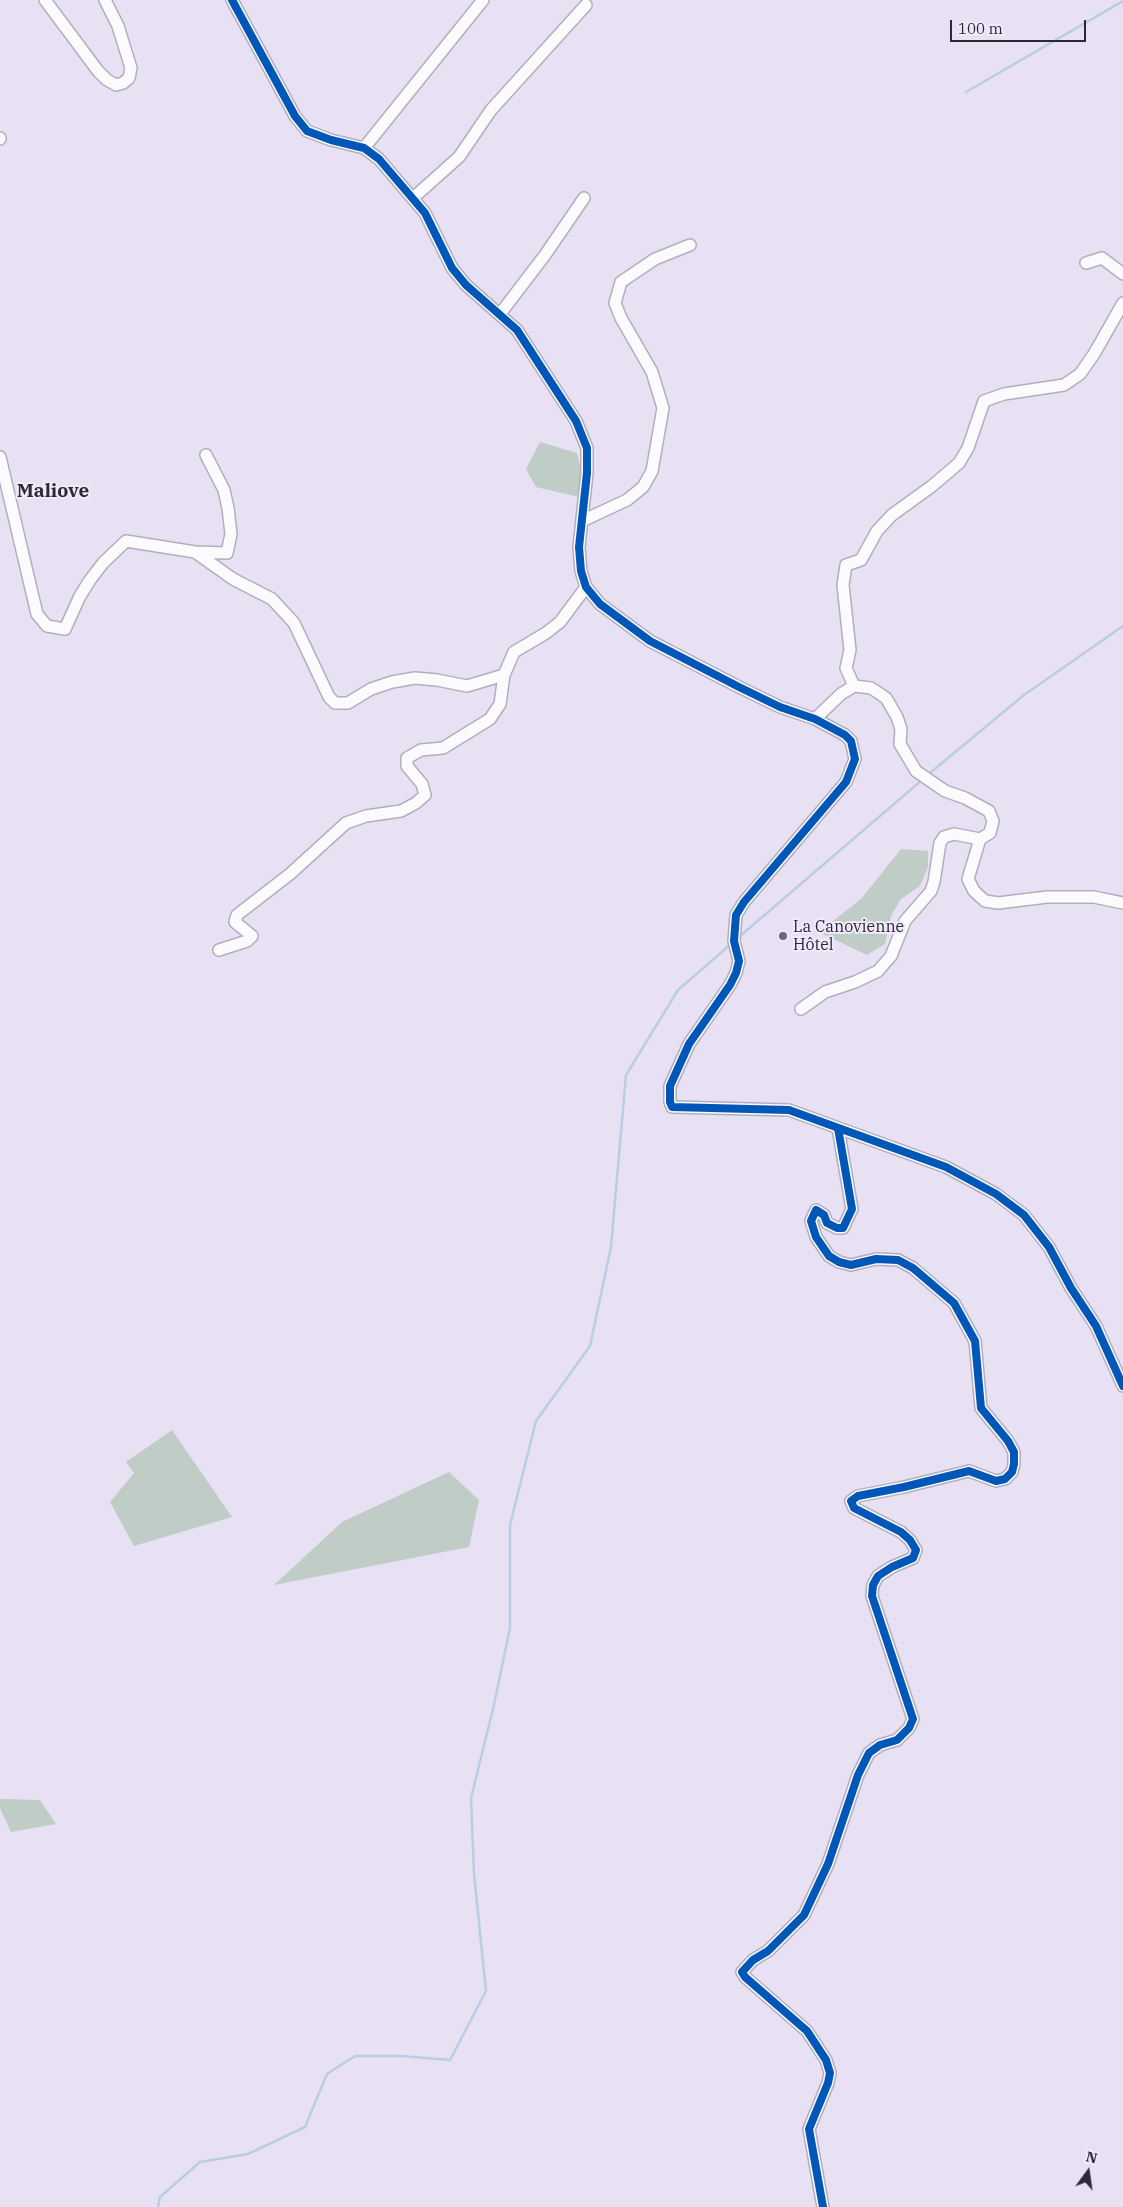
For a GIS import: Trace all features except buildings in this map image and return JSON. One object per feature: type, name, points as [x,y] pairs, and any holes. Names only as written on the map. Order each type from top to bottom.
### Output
[{"type":"street","points":[[45,0],[98,71],[107,80],[116,84],[123,83],[129,78],[131,68],[118,26],[105,0]]},
{"type":"street","points":[[232,0],[294,116],[308,131],[331,140],[364,148],[379,159],[425,213],[452,268],[466,285],[517,330],[576,421],[587,448],[587,473],[579,547],[580,571],[586,586],[600,604],[650,641],[764,699],[815,719],[846,735],[851,741],[855,759],[846,782],[744,902],[736,915],[734,941],[739,961],[736,973],[730,985],[689,1044],[670,1086],[670,1102],[672,1107],[790,1110],[946,1167],[996,1194],[1024,1215],[1049,1247],[1071,1288],[1096,1326],[1123,1386]]},
{"type":"street","points":[[364,148],[484,0]]},
{"type":"street","points":[[413,198],[459,157],[491,110],[586,4]]},
{"type":"street","points":[[500,314],[584,198]]},
{"type":"street","points":[[582,521],[627,500],[643,487],[652,471],[663,408],[652,372],[620,318],[615,303],[621,282],[655,258],[690,245]]},
{"type":"street","points":[[1086,263],[1102,258],[1123,274]]},
{"type":"street","points":[[854,686],[846,668],[850,650],[843,585],[846,565],[861,560],[877,530],[892,515],[932,486],[959,463],[968,448],[984,401],[1004,394],[1064,385],[1080,374],[1123,304]]},
{"type":"street","points":[[0,457],[37,614],[47,626],[65,629],[80,596],[90,580],[103,563],[126,540],[195,552],[227,553],[231,534],[224,490],[206,456]]},
{"type":"street","points":[[195,552],[233,578],[272,599],[294,623],[328,696],[334,703],[348,703],[371,689],[392,682],[415,678],[467,686],[504,675]]},
{"type":"street","points":[[219,950],[247,941],[252,936],[236,922],[237,915],[290,874],[346,823],[366,816],[401,811],[416,803],[424,795],[422,784],[407,766],[407,758],[421,750],[437,750],[448,746],[490,719],[500,704],[504,675],[514,652],[546,633],[560,622],[586,586]]},
{"type":"street","points":[[801,1009],[825,992],[855,982],[878,971],[891,956],[905,921],[931,891],[940,843],[944,837],[954,834],[980,839],[990,833],[993,821],[989,811],[965,798],[945,792],[916,771],[900,744],[901,729],[897,716],[886,698],[871,688],[854,686],[841,694],[815,719]]},
{"type":"street","points":[[980,839],[968,879],[974,891],[986,901],[998,903],[1048,897],[1094,897],[1123,903]]},
{"type":"street","points":[[823,2207],[809,2129],[828,2083],[830,2073],[826,2060],[807,2031],[745,1977],[742,1972],[753,1960],[774,1945],[804,1915],[828,1864],[858,1775],[869,1753],[880,1746],[897,1740],[909,1728],[913,1719],[872,1596],[873,1585],[878,1576],[892,1567],[914,1558],[916,1550],[906,1536],[854,1508],[851,1501],[858,1496],[904,1488],[969,1471],[996,1482],[1005,1479],[1012,1472],[1014,1464],[1014,1452],[1008,1441],[981,1408],[975,1341],[954,1303],[913,1268],[898,1260],[876,1259],[851,1265],[839,1262],[829,1256],[816,1237],[811,1221],[816,1210],[824,1215],[827,1223],[837,1228],[844,1228],[852,1209],[838,1128]]},
{"type":"shaded area","points":[[540,442],[577,453],[581,469],[579,497],[536,487],[526,469]]},
{"type":"shaded area","points":[[901,849],[928,851],[928,867],[920,886],[901,899],[891,916],[885,944],[867,955],[819,932],[861,899]]},
{"type":"shaded area","points":[[172,1430],[232,1517],[134,1546],[110,1502],[134,1473],[126,1462]]},
{"type":"shaded area","points":[[449,1472],[479,1500],[469,1547],[274,1585],[342,1522]]},
{"type":"shaded area","points":[[0,1799],[40,1800],[56,1824],[11,1832],[0,1808]]},
{"type":"waterway","points":[[966,92],[1123,1]]},
{"type":"waterway","points":[[930,773],[1024,695],[1123,626]]},
{"type":"waterway","points":[[739,937],[922,780]]},
{"type":"waterway","points":[[158,2207],[160,2197],[200,2162],[248,2154],[305,2127],[327,2074],[355,2056],[402,2056],[450,2060],[486,1991],[474,1874],[471,1798],[493,1709],[510,1628],[510,1525],[536,1421],[590,1346],[611,1247],[626,1075],[678,990],[731,944]]},
{"type":"cycle path","points":[[232,0],[295,116],[307,131],[331,140],[364,148],[379,159],[425,213],[452,268],[466,285],[517,330],[576,421],[587,448],[587,473],[579,547],[581,571],[586,587],[600,604],[650,641],[780,707],[815,719],[845,735],[851,741],[855,759],[846,782],[744,902],[736,915],[734,941],[739,961],[736,973],[730,985],[689,1044],[670,1086],[670,1102],[672,1107],[789,1110],[946,1167],[996,1194],[1024,1215],[1049,1247],[1071,1288],[1096,1326],[1123,1386]]},
{"type":"cycle path","points":[[823,2207],[809,2129],[828,2083],[830,2073],[826,2060],[807,2031],[745,1977],[742,1972],[753,1960],[768,1951],[804,1915],[828,1864],[858,1775],[869,1753],[880,1745],[897,1740],[909,1728],[913,1719],[872,1596],[873,1585],[878,1576],[892,1567],[913,1558],[916,1550],[910,1540],[901,1532],[854,1508],[851,1501],[858,1496],[969,1471],[996,1481],[1005,1479],[1012,1472],[1014,1464],[1014,1452],[1008,1441],[981,1408],[975,1341],[954,1303],[913,1268],[898,1260],[876,1259],[851,1265],[839,1262],[829,1256],[816,1237],[811,1221],[816,1210],[824,1215],[827,1223],[837,1228],[843,1228],[852,1209],[838,1128]]},
{"type":"place","name":"La Canovienne Hôtel","points":[[783,936]]},
{"type":"district","name":"Maliove","points":[[53,492]]}]
